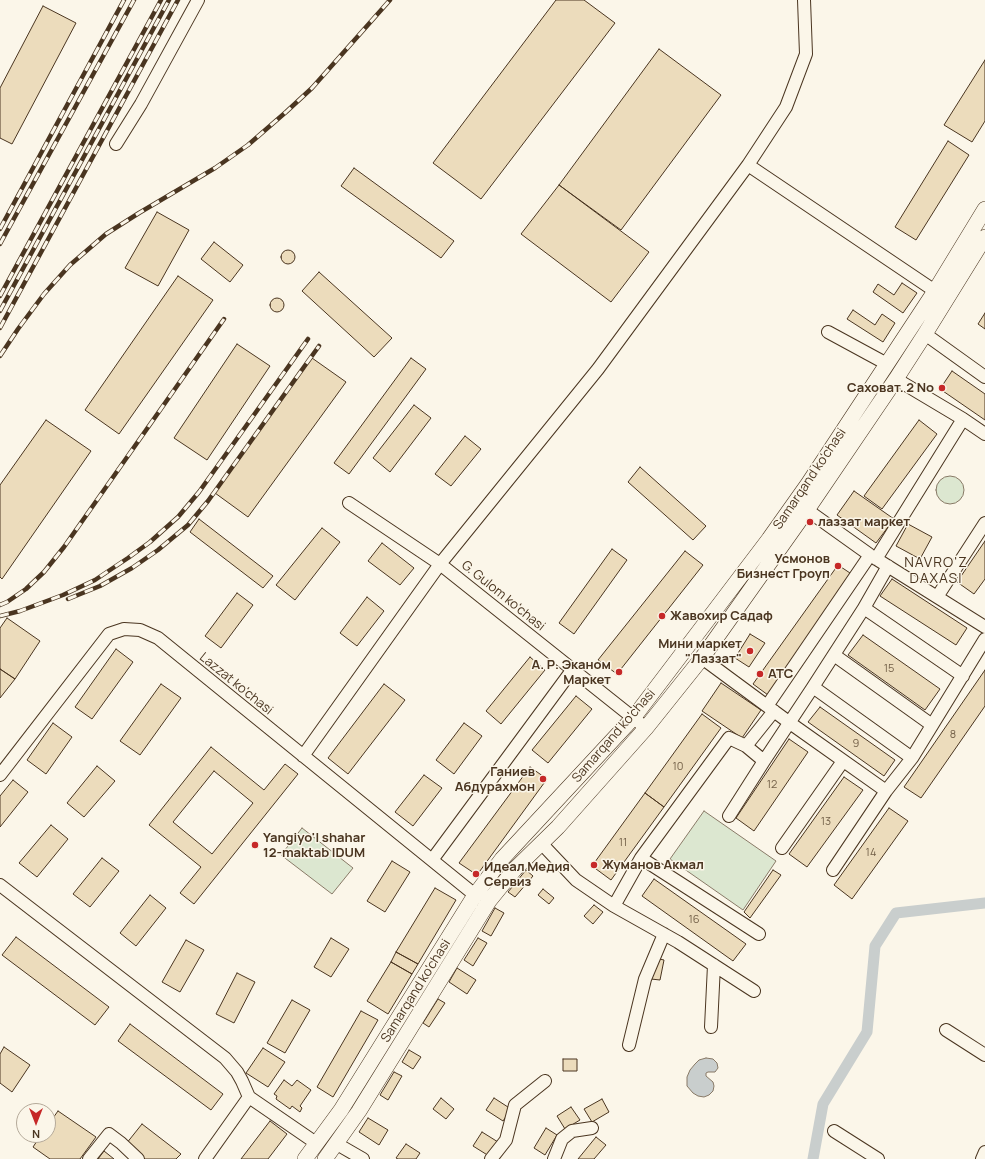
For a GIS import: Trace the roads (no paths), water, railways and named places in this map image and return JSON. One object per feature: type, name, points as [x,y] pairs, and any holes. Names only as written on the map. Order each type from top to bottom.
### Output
[{"type":"main road","name":"Samarqand ko'chasi","points":[[326,1159],[359,1111],[489,901],[515,869],[558,827],[646,728],[702,658],[807,510],[925,334],[941,294],[985,209]]},
{"type":"main road","name":"Samarqand ko'chasi","points":[[304,1159],[341,1110],[475,895],[502,859],[634,717],[774,533],[887,364],[985,237]]},
{"type":"street","points":[[116,144],[141,104],[198,0]]},
{"type":"street","points":[[303,756],[440,564],[598,369],[748,165],[786,107],[806,54],[804,0]]},
{"type":"street","points":[[748,165],[941,294]]},
{"type":"street","points":[[828,332],[887,364]]},
{"type":"street","points":[[925,334],[985,377]]},
{"type":"street","points":[[896,379],[963,418],[985,434]]},
{"type":"street","points":[[746,746],[873,557],[963,418]]},
{"type":"street","name":"G. Gulom ko'chasi","points":[[349,503],[440,564],[646,728]]},
{"type":"street","points":[[807,510],[873,557],[985,627]]},
{"type":"street","points":[[937,597],[985,523]]},
{"type":"street","points":[[730,816],[764,761],[864,608],[888,566]]},
{"type":"street","points":[[864,608],[963,676]]},
{"type":"street","name":"Lazzat ko'chasi","points":[[0,775],[109,634],[124,629],[140,630],[158,638],[475,895]]},
{"type":"street","points":[[833,870],[886,791],[912,758],[985,639]]},
{"type":"street","points":[[834,655],[932,725]]},
{"type":"street","points":[[702,658],[886,791]]},
{"type":"street","points":[[432,860],[573,669]]},
{"type":"street","points":[[813,687],[912,758]]},
{"type":"street","points":[[614,906],[641,858],[730,738],[746,746],[764,761]]},
{"type":"street","points":[[782,848],[843,761]]},
{"type":"street","points":[[542,843],[576,880],[614,906],[678,942],[754,991]]},
{"type":"street","points":[[641,858],[759,934]]},
{"type":"street","points":[[0,885],[225,1058],[237,1072],[249,1097],[316,1143]]},
{"type":"street","points":[[629,1045],[645,979],[664,934]]},
{"type":"street","points":[[711,1027],[714,966]]},
{"type":"street","points":[[946,1030],[985,1055]]},
{"type":"street","points":[[491,1159],[506,1140],[515,1105],[545,1081]]},
{"type":"street","points":[[205,1159],[249,1097]]},
{"type":"street","points":[[554,1159],[562,1139],[572,1130],[592,1128]]},
{"type":"street","points":[[834,1131],[878,1159]]},
{"type":"street","points":[[89,1159],[109,1134],[138,1159]]},
{"type":"street","points":[[337,1144],[363,1159]]},
{"type":"street","points":[[982,1159],[985,1152]]},
{"type":"waterway","points":[[813,1159],[823,1104],[867,1032],[875,946],[896,913],[985,903]]},
{"type":"railway","points":[[0,229],[124,0]]},
{"type":"railway","points":[[0,244],[134,0]]},
{"type":"railway","points":[[0,296],[161,0]]},
{"type":"railway","points":[[0,311],[169,0]]},
{"type":"railway","points":[[0,328],[178,0]]},
{"type":"railway","points":[[0,356],[44,294],[70,265],[106,234],[215,168],[248,145],[312,88],[390,0]]},
{"type":"railway","points":[[0,605],[26,589],[44,572],[64,547],[224,319]]},
{"type":"railway","points":[[0,616],[20,611],[63,595],[95,580],[150,542],[178,517],[199,492],[308,339]]},
{"type":"railway","points":[[68,599],[100,586],[132,568],[158,550],[188,525],[208,501],[319,346]]},
{"type":"place","name":"Саховат. 2 No","points":[[942,388]]},
{"type":"place","name":"лаззат маркет","points":[[810,522]]},
{"type":"place","name":"Усмонов Бизнест Гроуп","points":[[838,566]]},
{"type":"place","name":"Жавохир Садаф","points":[[662,616]]},
{"type":"place","name":"Мини маркет \"Лаззат\"","points":[[750,651]]},
{"type":"place","name":"А. Р. Эканом Маркет","points":[[619,672]]},
{"type":"place","name":"АТС","points":[[760,674]]},
{"type":"place","name":"Ганиев Абдурахмон","points":[[543,779]]},
{"type":"place","name":"Yangiyo'l shahar 12-maktab IDUM","points":[[255,845]]},
{"type":"place","name":"Жуманов Акмал","points":[[594,865]]},
{"type":"place","name":"Идеал Медия Сервиз","points":[[476,874]]},
{"type":"district","name":"NAVRO'Z DAXASI","points":[[936,572]]}]
